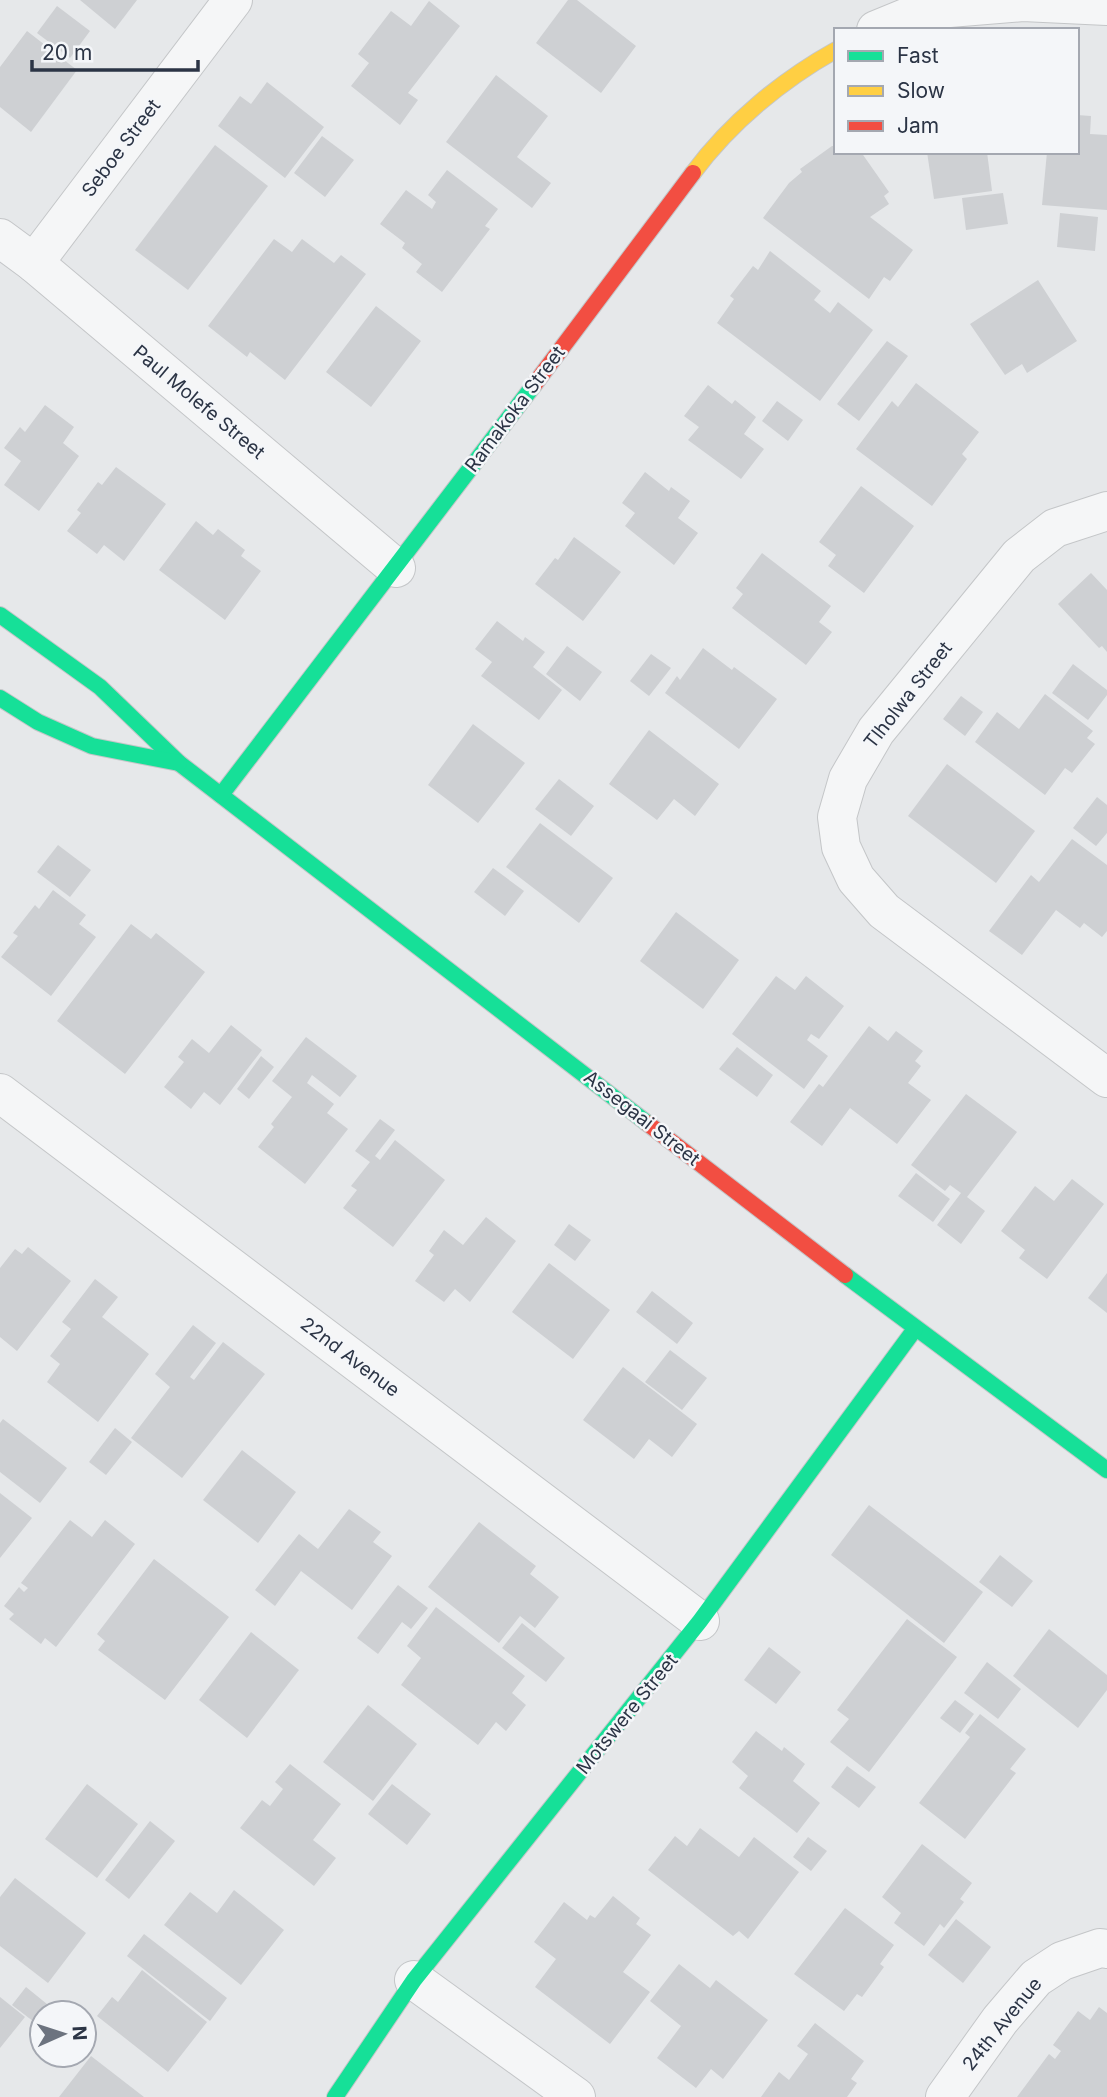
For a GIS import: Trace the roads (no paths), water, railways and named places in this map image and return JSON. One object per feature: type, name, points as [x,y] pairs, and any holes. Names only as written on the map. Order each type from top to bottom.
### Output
[{"type":"street","name":"Seboe Street","points":[[34,263],[233,0]]},
{"type":"street","points":[[880,28],[923,5],[1023,2],[1107,6]]},
{"type":"street","name":"Ramakoka Street","points":[[221,795],[396,568],[705,157],[754,108],[814,61],[834,51]]},
{"type":"street","name":"Paul Molefe Street","points":[[0,238],[34,263],[396,568]]},
{"type":"street","name":"Tlholwa Street","points":[[1107,512],[1055,528],[1018,556],[876,731],[848,779],[837,817],[841,846],[856,879],[884,911],[1107,1078]]},
{"type":"street","name":"Assegaai Street","points":[[0,615],[100,687],[179,763],[915,1329],[1107,1470]]},
{"type":"street","name":"Assegaai Street","points":[[0,698],[38,722],[92,746],[179,763]]},
{"type":"street","name":"22nd Avenue","points":[[0,1093],[700,1621]]},
{"type":"street","name":"Motswere Street","points":[[335,2097],[414,1980],[700,1621],[915,1329]]},
{"type":"street","name":"24th Avenue","points":[[945,2097],[1000,2020],[1036,1978],[1062,1961],[1100,1948],[1107,1949]]},
{"type":"street","points":[[414,1980],[576,2097]]}]
